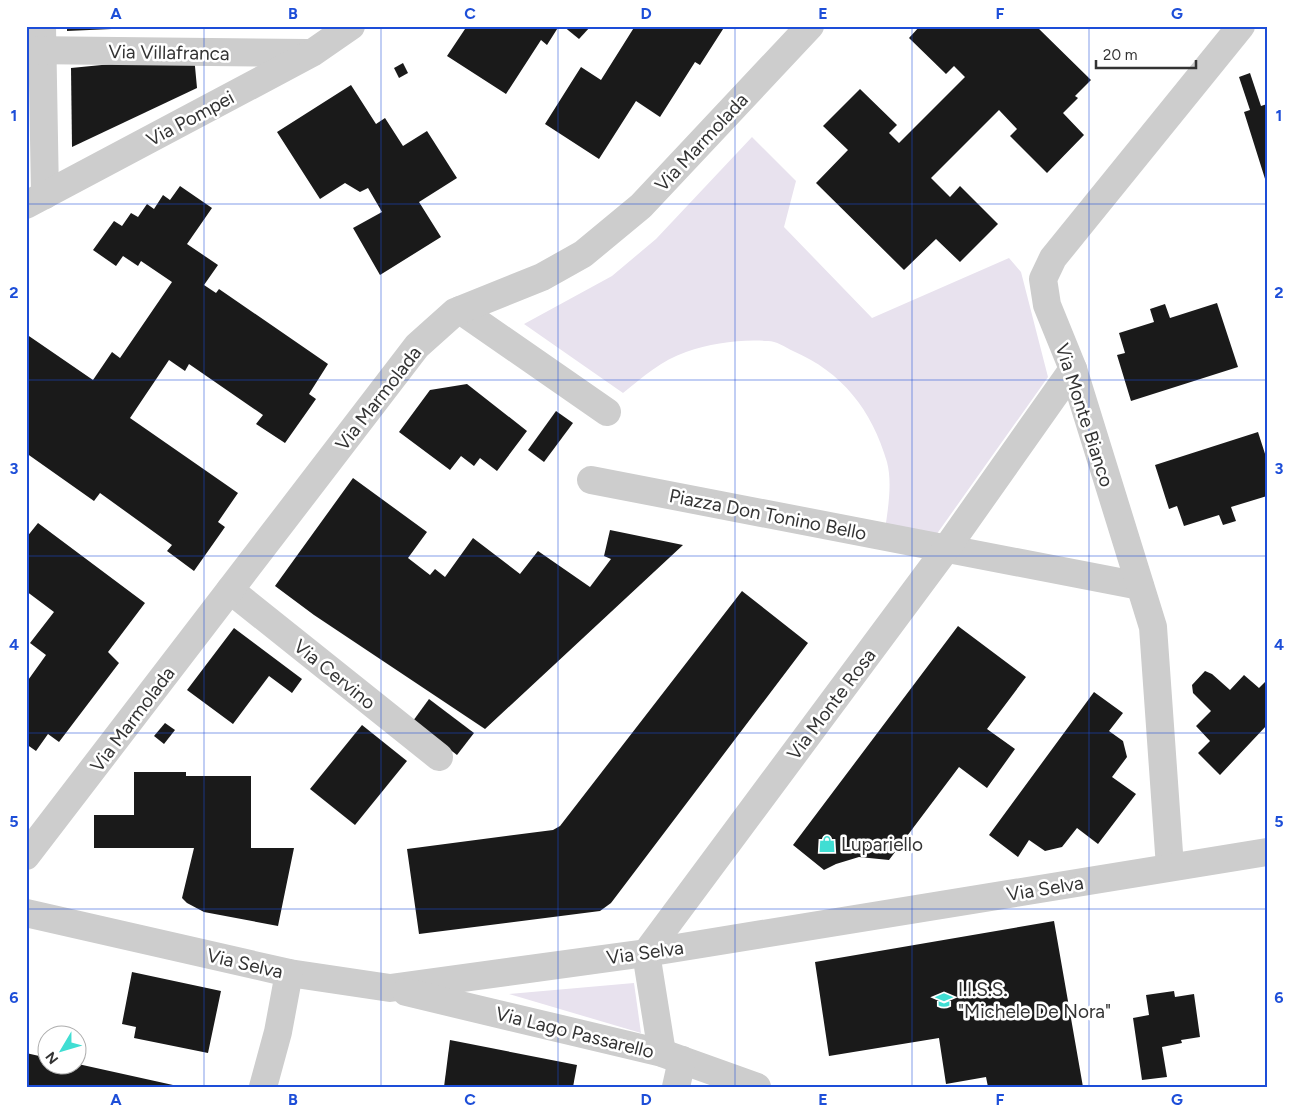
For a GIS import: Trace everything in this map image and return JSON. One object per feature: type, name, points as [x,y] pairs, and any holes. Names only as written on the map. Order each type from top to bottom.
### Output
[{"type":"street","name":"Via Pompei","points":[[36,200],[312,53],[351,26]]},
{"type":"street","name":"Via Marmolada","points":[[26,856],[417,346],[455,312],[542,277],[583,254],[641,206],[810,26]]},
{"type":"street","name":"Via Monte Bianco","points":[[1170,867],[1153,627],[1072,369],[1047,305],[1043,279],[1053,258],[1241,26]]},
{"type":"street","name":"Via Villafranca","points":[[37,42],[312,53]]},
{"type":"street","points":[[36,200],[37,42]]},
{"type":"street","points":[[460,310],[607,412]]},
{"type":"street","name":"Via Monte Rosa","points":[[646,953],[946,549],[1072,369]]},
{"type":"street","name":"Piazza Don Tonino Bello","points":[[590,480],[1140,586]]},
{"type":"street","name":"Via Cervino","points":[[230,590],[439,757]]},
{"type":"street","name":"Via Selva","points":[[26,913],[289,973],[390,988],[646,953],[1267,852]]},
{"type":"street","points":[[646,953],[672,1057],[676,1087]]},
{"type":"street","points":[[267,1086],[289,973]]},
{"type":"street","name":"Via Lago Passarello","points":[[390,988],[672,1057],[757,1087]]},
{"type":"shaded area","points":[[752,137],[796,181],[784,227],[872,318],[1009,258],[1021,272],[1048,377],[929,545],[884,537],[889,499],[889,471],[881,443],[864,410],[853,395],[826,370],[810,360],[771,341],[737,341],[716,344],[677,355],[653,370],[623,393],[524,324],[612,276],[656,239]]},
{"type":"shaded area","points":[[634,983],[641,1033],[509,994]]},
{"type":"building","points":[[67,26],[134,26],[134,28],[67,31]]},
{"type":"building","points":[[467,26],[559,26],[547,45],[541,40],[506,94],[447,56]]},
{"type":"building","points":[[563,26],[591,26],[579,39]]},
{"type":"building","points":[[635,26],[725,26],[700,65],[695,62],[660,117],[636,101],[599,159],[545,124],[581,67],[601,80]]},
{"type":"building","points":[[920,26],[1036,26],[1091,80],[1075,96],[1078,98],[1063,113],[1084,135],[1047,173],[1010,136],[1017,129],[999,110],[931,178],[950,197],[960,186],[998,224],[960,262],[936,239],[904,270],[816,183],[848,150],[823,126],[860,89],[897,125],[889,133],[899,143],[965,77],[954,66],[946,74],[909,38]]},
{"type":"building","points":[[194,56],[197,88],[72,147],[71,68]]},
{"type":"building","points":[[403,63],[408,73],[399,78],[394,68]]},
{"type":"building","points":[[1250,73],[1261,106],[1267,104],[1266,182],[1244,112],[1250,110],[1239,77]]},
{"type":"building","points":[[351,85],[376,124],[385,118],[403,146],[427,131],[457,178],[419,202],[441,237],[380,275],[353,228],[382,212],[368,188],[360,192],[345,183],[320,199],[277,132]]},
{"type":"building","points":[[180,186],[212,208],[187,244],[218,265],[204,285],[216,293],[219,289],[328,364],[309,394],[316,399],[285,443],[256,424],[263,415],[189,364],[185,371],[169,360],[130,418],[238,493],[218,522],[225,527],[194,571],[167,551],[172,545],[100,493],[94,501],[26,453],[26,334],[93,380],[112,352],[120,358],[172,282],[141,261],[138,266],[123,256],[116,266],[93,250],[114,221],[122,226],[131,213],[138,217],[147,204],[154,209],[163,195],[170,200]]},
{"type":"building","points":[[1217,303],[1238,367],[1131,401],[1117,355],[1125,353],[1119,333],[1154,322],[1150,309],[1165,304],[1170,318]]},
{"type":"building","points":[[467,384],[527,431],[497,471],[480,458],[474,466],[461,456],[450,470],[399,432],[430,390]]},
{"type":"building","points":[[556,411],[573,423],[544,462],[528,450]]},
{"type":"building","points":[[1258,432],[1267,460],[1267,496],[1231,507],[1236,521],[1223,525],[1219,515],[1184,526],[1177,506],[1169,509],[1155,465]]},
{"type":"building","points":[[353,478],[427,532],[408,558],[430,575],[435,569],[445,577],[473,538],[520,574],[538,551],[590,587],[611,559],[604,556],[610,530],[683,545],[485,729],[314,615],[275,586]]},
{"type":"building","points":[[38,523],[145,603],[108,652],[119,663],[59,742],[48,734],[36,751],[26,744],[26,683],[46,655],[30,643],[54,612],[26,591],[26,538]]},
{"type":"building","points":[[742,591],[808,643],[611,903],[600,911],[419,934],[407,849],[553,830],[560,826]]},
{"type":"building","points":[[958,626],[1026,677],[987,729],[1015,749],[987,788],[959,767],[889,860],[859,857],[824,870],[793,845]]},
{"type":"building","points":[[234,628],[302,679],[292,693],[269,676],[233,724],[187,690]]},
{"type":"building","points":[[1205,671],[1212,674],[1230,690],[1244,675],[1259,688],[1267,680],[1267,725],[1220,775],[1198,753],[1210,741],[1196,726],[1211,711],[1193,693],[1192,685]]},
{"type":"building","points":[[1094,692],[1123,713],[1109,731],[1123,741],[1127,757],[1112,777],[1136,794],[1098,844],[1077,828],[1062,847],[1045,851],[1029,840],[1018,857],[989,835]]},
{"type":"building","points":[[429,699],[474,733],[457,755],[413,721]]},
{"type":"building","points":[[165,723],[175,730],[164,744],[154,736]]},
{"type":"building","points":[[362,725],[407,761],[355,825],[310,789]]},
{"type":"building","points":[[134,772],[186,772],[186,776],[251,776],[251,848],[294,848],[278,926],[204,912],[187,903],[182,898],[194,848],[94,848],[94,815],[134,815]]},
{"type":"building","name":"I.I.S.S. \"Michele De Nora\"","points":[[1054,921],[1083,1087],[988,1087],[986,1077],[946,1084],[939,1038],[829,1056],[815,962]]},
{"type":"building","points":[[132,972],[221,991],[208,1053],[134,1038],[136,1027],[122,1024]]},
{"type":"building","points":[[1174,991],[1175,997],[1194,994],[1200,1037],[1181,1040],[1182,1043],[1162,1047],[1167,1077],[1142,1080],[1133,1018],[1149,1015],[1146,995]]},
{"type":"building","points":[[450,1040],[577,1065],[573,1087],[444,1087]]},
{"type":"building","points":[[26,1053],[38,1056],[38,1076],[88,1076],[88,1066],[182,1087],[26,1087]]},
{"type":"place","name":"Lupariello","points":[[827,844]]},
{"type":"place","name":"I.I.S.S. \"Michele De Nora\"","points":[[944,1000]]}]
